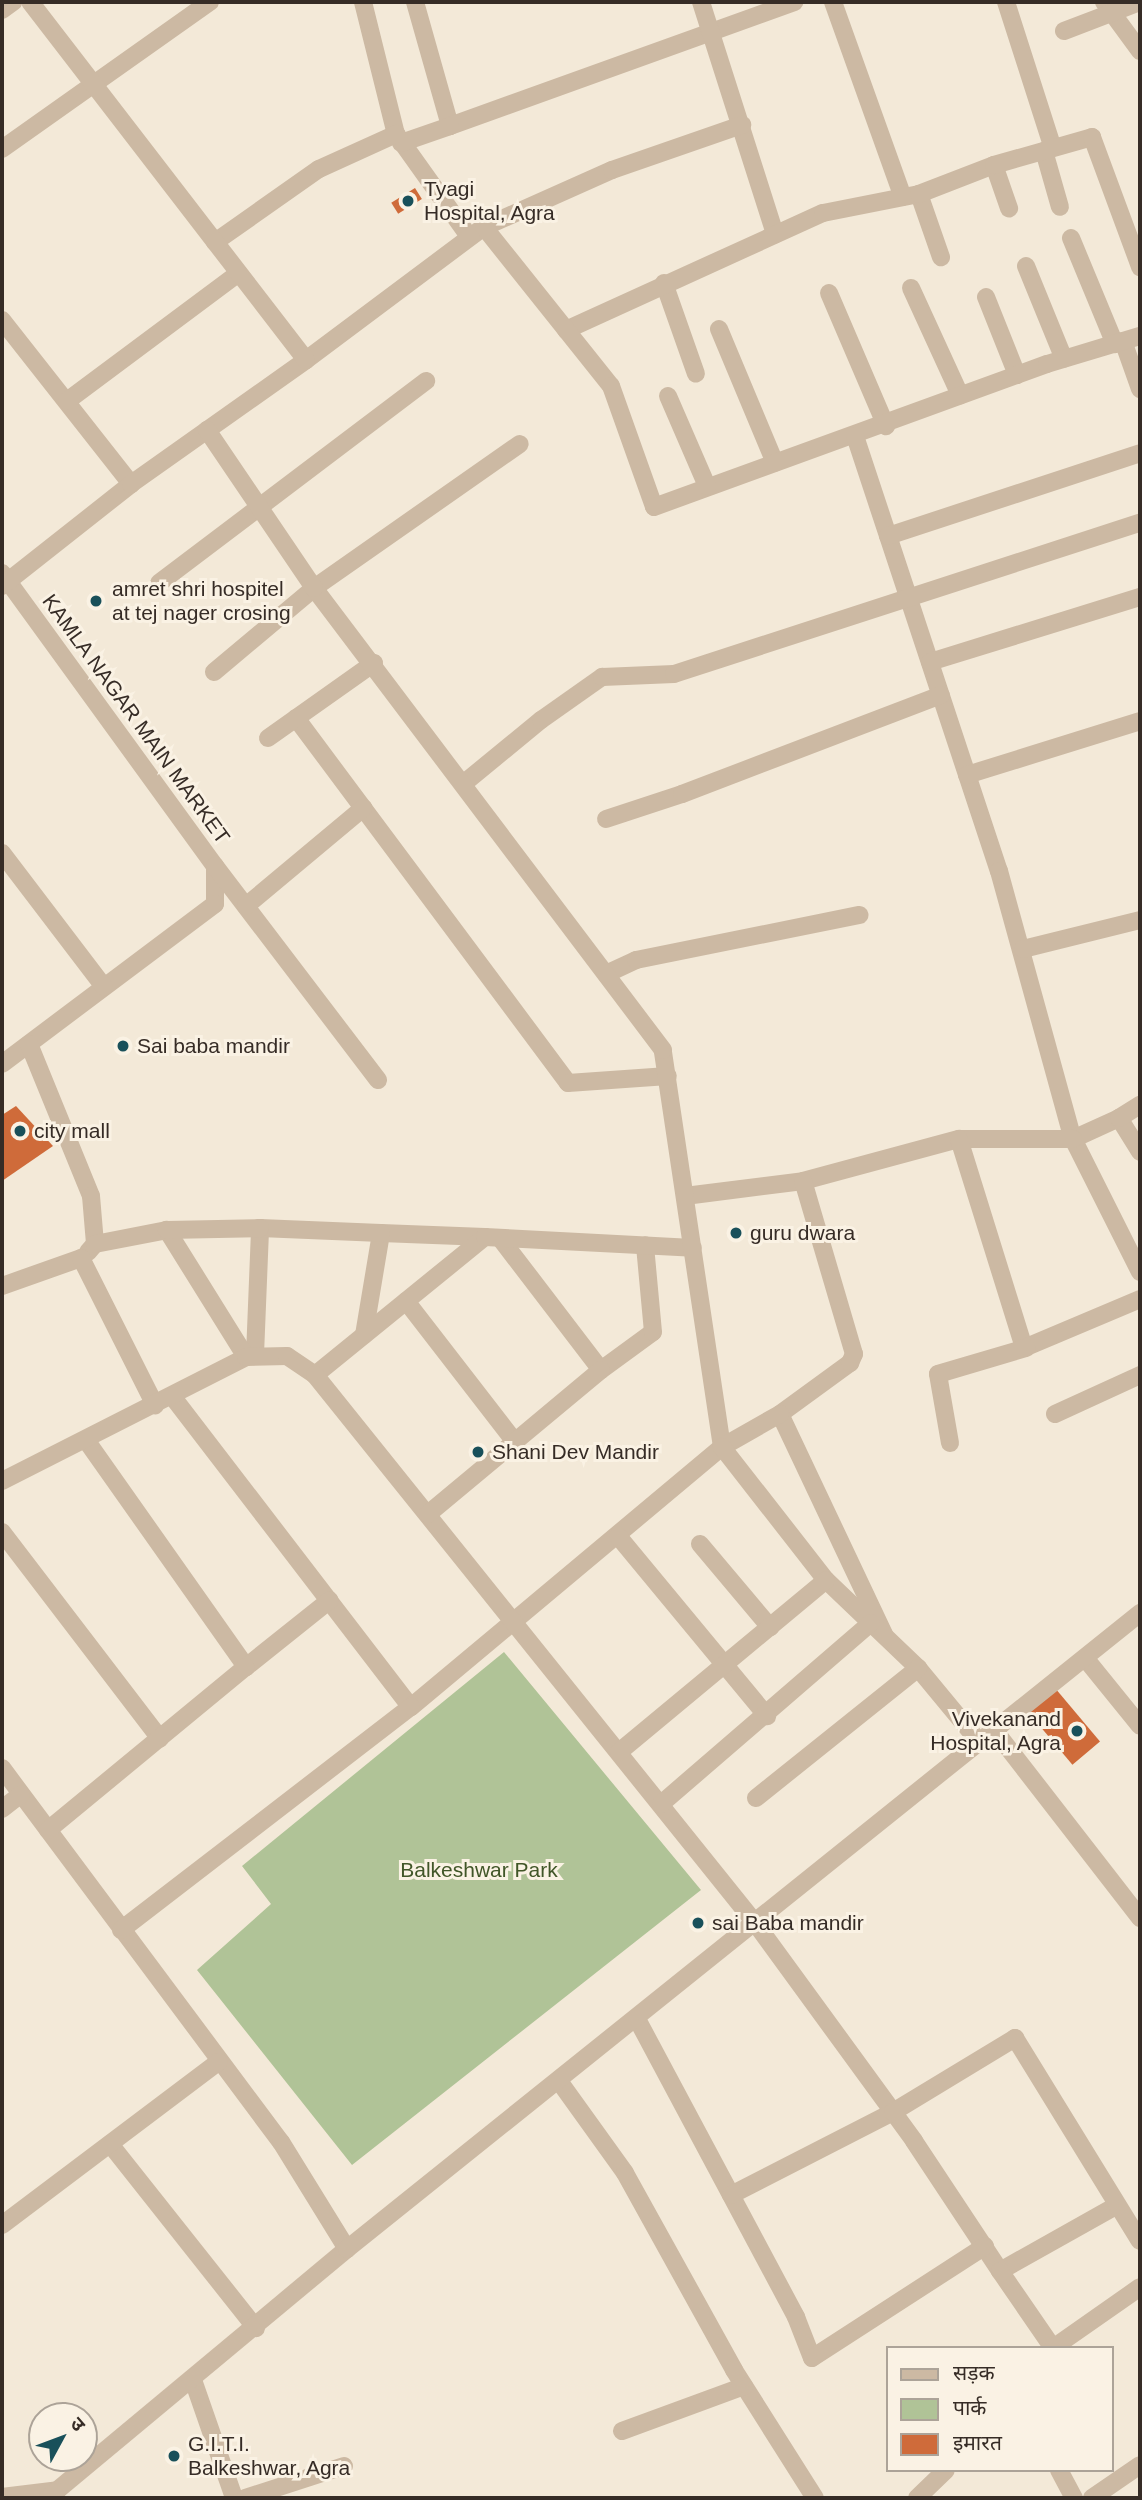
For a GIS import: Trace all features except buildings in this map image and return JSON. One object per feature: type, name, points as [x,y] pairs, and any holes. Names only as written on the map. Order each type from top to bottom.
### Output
[{"type":"street","points":[[2,10],[13,2]]},
{"type":"street","points":[[30,2],[306,360]]},
{"type":"street","points":[[2,149],[210,2]]},
{"type":"street","points":[[363,2],[398,139],[468,236]]},
{"type":"street","points":[[415,2],[450,127]]},
{"type":"street","points":[[701,2],[713,32],[775,234]]},
{"type":"street","points":[[215,242],[319,169],[398,139],[450,127],[794,2]]},
{"type":"street","points":[[833,2],[911,195],[941,257]]},
{"type":"street","points":[[1006,2],[1048,150],[1060,207]]},
{"type":"street","points":[[1064,31],[1108,7],[1140,2]]},
{"type":"street","points":[[1108,7],[1140,51]]},
{"type":"street","points":[[4,580],[131,484],[306,360],[468,236],[612,170],[742,125]]},
{"type":"street","points":[[566,330],[664,283],[823,213],[911,195],[994,166],[1092,137],[1140,267]]},
{"type":"street","points":[[994,166],[1009,208]]},
{"type":"street","points":[[484,227],[611,386],[654,507],[707,486],[886,426],[960,395],[1126,340]]},
{"type":"street","points":[[1071,238],[1126,340],[1140,389]]},
{"type":"street","points":[[1026,266],[1064,359]]},
{"type":"street","points":[[67,401],[239,272]]},
{"type":"street","points":[[664,283],[696,374]]},
{"type":"street","points":[[911,288],[960,395]]},
{"type":"street","points":[[830,293],[886,426]]},
{"type":"street","points":[[986,297],[1017,375]]},
{"type":"street","points":[[2,320],[131,484]]},
{"type":"street","points":[[719,328],[775,463]]},
{"type":"street","points":[[159,583],[426,381]]},
{"type":"street","points":[[668,396],[707,486]]},
{"type":"street","points":[[207,430],[260,504],[314,588],[374,663],[660,1044],[668,1076],[722,1447],[826,1580],[918,1668],[980,1743]]},
{"type":"street","points":[[855,436],[1023,950],[1073,1139],[1140,1272]]},
{"type":"street","points":[[214,672],[314,588],[520,444]]},
{"type":"street","points":[[888,536],[1140,453]]},
{"type":"street","points":[[463,784],[589,682],[603,677],[674,674],[908,595],[1140,523]]},
{"type":"street","name":"KAMLA NAGAR MAIN MARKET","points":[[4,580],[215,866],[215,904],[104,987]]},
{"type":"street","points":[[930,662],[1140,597]]},
{"type":"street","points":[[268,738],[374,663]]},
{"type":"street","points":[[606,818],[941,695]]},
{"type":"street","points":[[296,718],[568,1083],[668,1076]]},
{"type":"street","points":[[967,775],[1140,721]]},
{"type":"street","points":[[246,906],[363,808]]},
{"type":"street","points":[[2,1064],[104,987],[3,857]]},
{"type":"street","points":[[215,866],[378,1080]]},
{"type":"street","points":[[606,974],[636,960],[860,915]]},
{"type":"street","points":[[1023,950],[1140,920]]},
{"type":"street","points":[[29,1044],[91,1196],[95,1244]]},
{"type":"street","points":[[685,1196],[803,1181],[959,1139],[1073,1139],[1140,1105]]},
{"type":"street","points":[[1119,1118],[1140,1152]]},
{"type":"street","points":[[959,1139],[1026,1349]]},
{"type":"street","points":[[121,1930],[516,1623],[722,1447],[780,1414],[850,1363],[854,1354],[803,1181]]},
{"type":"street","points":[[2,1286],[81,1258],[95,1244],[167,1230],[260,1228],[693,1248]]},
{"type":"street","points":[[251,1356],[260,1228]]},
{"type":"street","points":[[167,1230],[251,1356]]},
{"type":"street","points":[[364,1335],[381,1233]]},
{"type":"street","points":[[315,1375],[406,1301],[493,1238]]},
{"type":"street","points":[[493,1238],[601,1370]]},
{"type":"street","points":[[428,1514],[601,1370],[653,1332],[645,1245]]},
{"type":"street","points":[[81,1258],[155,1405]]},
{"type":"street","points":[[950,1443],[938,1374],[1026,1349],[1140,1299]]},
{"type":"street","points":[[406,1301],[515,1441]]},
{"type":"street","points":[[3,1479],[251,1356],[286,1356],[315,1375],[756,1924],[893,2112],[1052,2346]]},
{"type":"street","points":[[1055,1414],[1140,1375]]},
{"type":"street","points":[[173,1396],[411,1707]]},
{"type":"street","points":[[780,1414],[878,1629]]},
{"type":"street","points":[[86,1440],[246,1667]]},
{"type":"street","points":[[2,1532],[160,1739]]},
{"type":"street","points":[[618,1536],[767,1716]]},
{"type":"street","points":[[700,1544],[771,1627]]},
{"type":"street","points":[[619,1752],[826,1580]]},
{"type":"street","points":[[48,1830],[330,1600]]},
{"type":"street","points":[[2,2497],[53,2494],[256,2328],[347,2249],[756,1924],[1140,1613]]},
{"type":"street","points":[[661,1804],[878,1629]]},
{"type":"street","points":[[1085,1658],[1140,1726]]},
{"type":"street","points":[[756,1798],[918,1668]]},
{"type":"street","points":[[995,1731],[1140,1918]]},
{"type":"street","points":[[2,1768],[218,2062],[281,2142],[347,2249]]},
{"type":"street","points":[[2,1809],[21,1794]]},
{"type":"street","points":[[637,2018],[813,2358],[985,2246]]},
{"type":"street","points":[[731,2196],[893,2112],[1015,2038],[1140,2241]]},
{"type":"street","points":[[4,2220],[218,2062]]},
{"type":"street","points":[[559,2081],[625,2173],[744,2386],[815,2498]]},
{"type":"street","points":[[110,2144],[256,2328]]},
{"type":"street","points":[[1000,2271],[1116,2206]]},
{"type":"street","points":[[1056,2346],[1140,2287]]},
{"type":"street","points":[[193,2380],[234,2498]]},
{"type":"street","points":[[622,2431],[744,2386]]},
{"type":"street","points":[[1092,2498],[1140,2465]]},
{"type":"street","points":[[245,2498],[344,2466]]},
{"type":"street","points":[[917,2498],[944,2472]]},
{"type":"street","points":[[1060,2472],[1074,2498]]},
{"type":"green space","name":"Balkeshwar Park","points":[[504,1652],[701,1890],[352,2165],[197,1970],[271,1904],[242,1866]]},
{"type":"place","name":"Tyagi Hospital, Agra","points":[[408,201]]},
{"type":"place","name":"amret shri hospitel at tej nager crosing","points":[[96,601]]},
{"type":"place","name":"Sai baba mandir","points":[[123,1046]]},
{"type":"place","name":"city mall","points":[[20,1131]]},
{"type":"place","name":"guru dwara","points":[[736,1233]]},
{"type":"place","name":"Shani Dev Mandir","points":[[478,1452]]},
{"type":"place","name":"Vivekanand Hospital, Agra","points":[[1077,1731]]},
{"type":"place","name":"sai Baba mandir","points":[[698,1923]]},
{"type":"place","name":"G.I.T.I. Balkeshwar, Agra","points":[[174,2456]]}]
